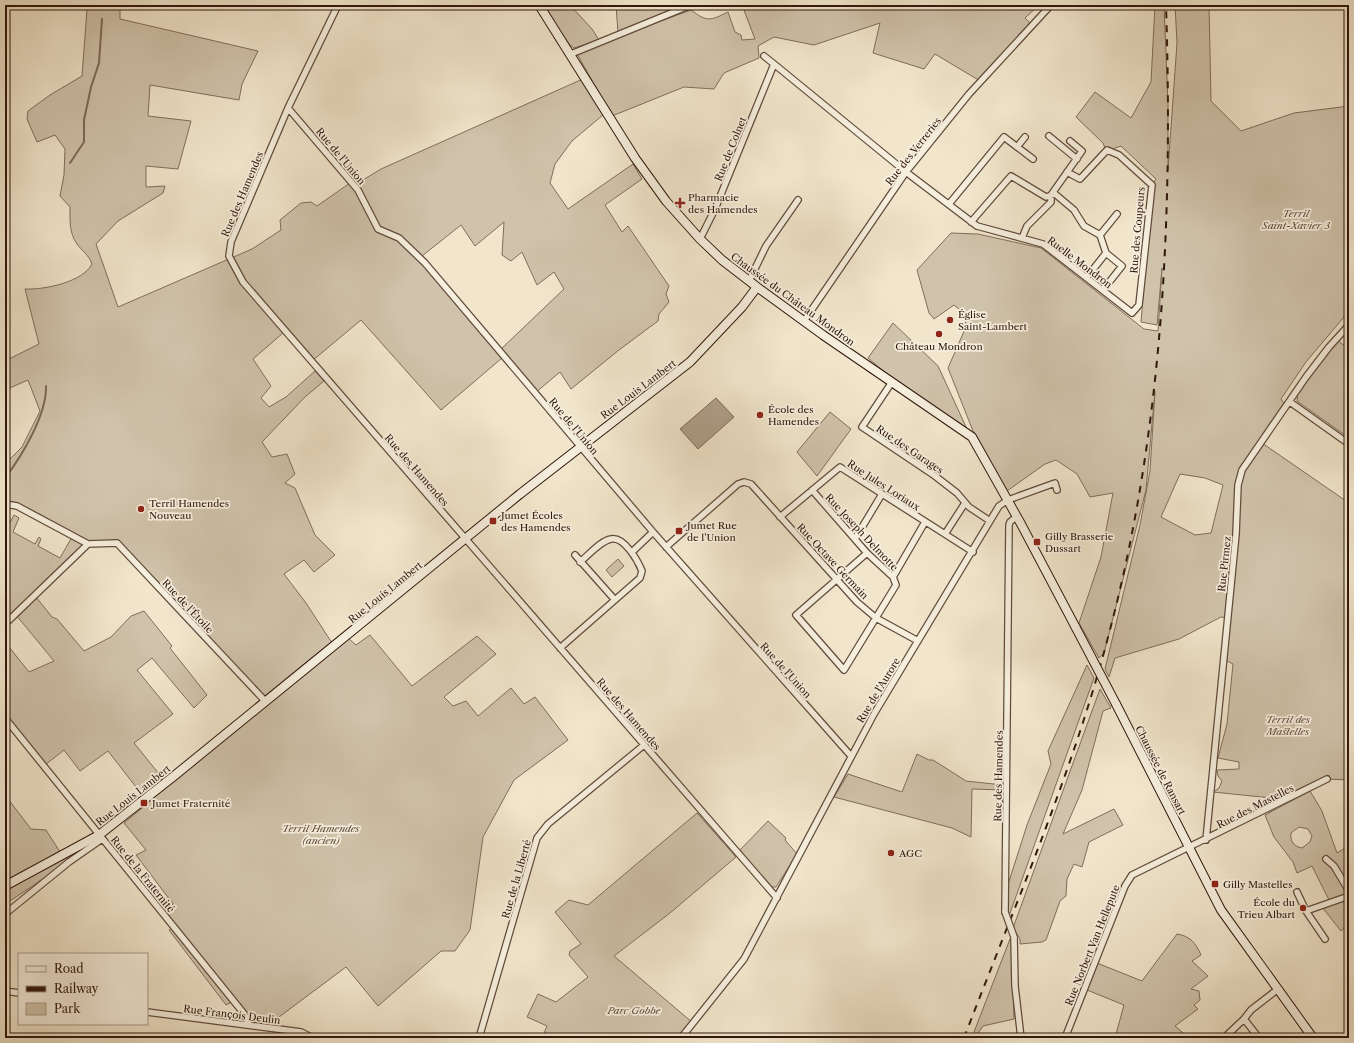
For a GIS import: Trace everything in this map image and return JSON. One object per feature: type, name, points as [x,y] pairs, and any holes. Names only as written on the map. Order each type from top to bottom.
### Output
[{"type":"main road","name":"Chaussée du Château Mondron","points":[[539,5],[596,93],[639,164],[666,201],[700,239],[722,260],[757,287],[972,437],[1008,500]]},
{"type":"main road","name":"Rue Louis Lambert","points":[[5,886],[100,837],[580,447],[690,362],[742,307],[757,287]]},
{"type":"main road","name":"Chaussée de Ransart","points":[[1008,500],[1116,704],[1221,910],[1313,1038]]},
{"type":"street","name":"Rue des Hamendes","points":[[338,5],[288,108],[231,242],[229,256],[240,277],[465,540],[776,898]]},
{"type":"street","points":[[570,54],[692,5]]},
{"type":"street","name":"Rue des Verreries","points":[[804,321],[906,172],[969,94],[1051,5]]},
{"type":"street","points":[[764,56],[906,172]]},
{"type":"street","name":"Rue de Colnet","points":[[700,239],[715,209],[774,64]]},
{"type":"street","name":"Rue de l'Union","points":[[288,108],[358,190],[376,227],[403,241],[424,263],[653,532],[851,756]]},
{"type":"street","points":[[949,204],[1004,136],[1033,159]]},
{"type":"street","points":[[1049,136],[1077,159]]},
{"type":"street","points":[[1017,147],[1025,137]]},
{"type":"street","points":[[1022,238],[1027,226],[1051,202],[1051,195],[1082,151],[1070,141]]},
{"type":"street","name":"Rue des Coupeurs","points":[[1067,172],[1080,179],[1107,150],[1119,155],[1152,185],[1139,305],[1132,313]]},
{"type":"street","name":"Ruelle Mondron","points":[[906,172],[977,226],[1043,244],[1088,277],[1132,313]]},
{"type":"street","points":[[971,222],[1011,176],[1046,197],[1055,194],[1074,210],[1084,226],[1100,235],[1106,252],[1122,266],[1103,290]]},
{"type":"street","points":[[749,281],[765,252],[766,246],[798,200]]},
{"type":"street","points":[[1100,235],[1117,214]]},
{"type":"street","points":[[1088,277],[1106,252]]},
{"type":"street","name":"Rue Pirmez","points":[[1206,840],[1236,534],[1238,485],[1242,470],[1320,359],[1349,325]]},
{"type":"street","name":"Rue des Garages","points":[[892,382],[862,427],[935,476],[957,493],[965,503],[990,521]]},
{"type":"street","points":[[1290,402],[1349,444]]},
{"type":"street","name":"Rue Jules Loriaux","points":[[780,517],[840,467],[973,552]]},
{"type":"street","name":"Rue Octave Germain","points":[[666,547],[738,484],[744,482],[751,484],[857,602],[876,618],[918,641]]},
{"type":"street","points":[[1008,500],[1054,483],[1057,490]]},
{"type":"street","name":"Rue Joseph Delmotte","points":[[812,490],[867,553],[893,577],[896,585],[844,670],[796,615],[836,580]]},
{"type":"street","points":[[855,540],[882,494]]},
{"type":"street","name":"Rue de l'Aurore","points":[[681,1038],[744,959],[874,714],[973,552],[999,506],[1008,500]]},
{"type":"street","points":[[945,534],[965,503]]},
{"type":"street","points":[[5,504],[17,506],[88,544],[5,624]]},
{"type":"street","name":"Rue des Hamendes","points":[[1017,516],[1010,522],[1009,525],[1005,912],[1014,937],[1015,986],[1021,1038]]},
{"type":"street","points":[[893,577],[925,522]]},
{"type":"street","points":[[632,552],[653,532]]},
{"type":"street","points":[[560,648],[640,578],[642,571],[632,552],[619,540],[612,538],[605,541],[580,562]]},
{"type":"street","name":"Rue de l'Étoile","points":[[88,544],[117,543],[266,702]]},
{"type":"street","points":[[836,580],[867,553]]},
{"type":"street","points":[[574,555],[615,600]]},
{"type":"street","name":"Rue de la Fraternité","points":[[5,718],[240,1009],[249,1025]]},
{"type":"street","name":"Rue de la Liberté","points":[[480,1038],[537,838],[548,824],[644,745]]},
{"type":"street","name":"Rue des Mastelles","points":[[1189,847],[1328,779]]},
{"type":"street","points":[[5,914],[100,837]]},
{"type":"street","name":"Rue Norbert Van Hellepute","points":[[1065,1038],[1129,879],[1132,875],[1189,847]]},
{"type":"street","points":[[1326,859],[1334,866],[1349,891]]},
{"type":"street","points":[[1297,892],[1306,912],[1325,939]]},
{"type":"street","points":[[1306,912],[1349,896]]},
{"type":"street","points":[[1224,1038],[1244,1019],[1251,1010],[1278,989]]},
{"type":"street","points":[[5,991],[18,993]]},
{"type":"street","name":"Rue François Deulin","points":[[148,1012],[301,1032],[313,1038]]},
{"type":"street","points":[[1244,1019],[1259,1038]]},
{"type":"green space","name":"Terril Hamendes (ancien)","points":[[80,5],[130,5],[120,10],[120,19],[258,51],[242,84],[239,100],[150,85],[148,116],[191,121],[178,169],[146,166],[146,187],[165,186],[163,193],[118,221],[96,244],[118,307],[252,249],[281,230],[280,220],[301,203],[311,202],[317,206],[350,183],[353,186],[381,169],[585,78],[603,115],[572,141],[555,164],[550,183],[568,209],[633,164],[642,179],[605,205],[622,232],[628,226],[669,286],[666,294],[669,302],[659,314],[658,321],[571,389],[560,372],[535,393],[499,351],[564,289],[554,272],[537,285],[522,252],[511,261],[502,255],[504,222],[475,246],[461,225],[422,256],[411,249],[502,358],[441,410],[361,320],[312,361],[283,333],[253,359],[271,386],[261,398],[269,407],[286,397],[315,371],[324,381],[305,397],[262,442],[272,457],[287,454],[295,474],[285,483],[295,488],[315,535],[335,555],[314,572],[304,560],[284,574],[306,603],[334,646],[348,638],[356,645],[370,635],[412,686],[477,636],[496,654],[444,697],[453,706],[466,701],[478,716],[511,688],[524,704],[535,697],[568,740],[514,780],[483,837],[470,930],[455,951],[441,951],[378,1006],[346,967],[279,1017],[273,1026],[251,1024],[251,1019],[231,994],[229,997],[230,1003],[226,1005],[169,930],[175,925],[165,912],[173,904],[136,855],[146,850],[124,823],[147,804],[148,800],[273,699],[262,696],[247,686],[118,547],[98,542],[88,544],[5,621],[5,611],[8,611],[9,603],[5,602],[5,532],[14,515],[19,518],[13,532],[35,544],[39,537],[41,539],[38,546],[60,558],[72,537],[29,512],[5,504],[5,464],[22,447],[40,411],[28,380],[5,390],[5,361],[39,344],[25,289],[42,288],[62,284],[80,276],[92,264],[74,240],[70,226],[70,207],[60,196],[64,175],[65,149],[55,135],[37,142],[27,119],[28,111],[50,95],[82,76],[87,10]]},
{"type":"green space","points":[[542,5],[570,5],[592,29],[599,40],[574,48],[569,44]]},
{"type":"green space","points":[[616,5],[648,5],[652,8],[663,5],[688,5],[618,33]]},
{"type":"green space","points":[[742,5],[1039,5],[1025,18],[1030,23],[980,81],[935,54],[924,69],[873,53],[880,23],[814,45],[774,37],[758,46],[759,58],[724,73],[714,89],[684,87],[612,116],[576,52],[691,10],[701,17],[709,19],[728,12],[735,32],[741,35],[742,40],[755,39]]},
{"type":"green space","points":[[1155,5],[1164,5],[1168,104],[1168,170],[1177,43],[1175,5],[1209,5],[1211,101],[1241,131],[1294,113],[1349,106],[1349,311],[1306,362],[1281,399],[1285,405],[1262,443],[1349,503],[1349,780],[1327,779],[1281,799],[1213,792],[1219,788],[1222,781],[1218,776],[1217,770],[1239,769],[1239,762],[1218,758],[1227,724],[1233,664],[1227,661],[1229,618],[1221,617],[1179,639],[1115,658],[1109,677],[1105,669],[1140,525],[1150,471],[1155,391],[1146,490],[1104,653],[1099,658],[1079,623],[1101,557],[1113,493],[1090,497],[1077,474],[1056,460],[1045,464],[1007,491],[973,431],[948,368],[965,329],[966,315],[954,305],[934,319],[929,313],[917,270],[951,233],[978,234],[1041,248],[1144,329],[1158,331],[1162,268],[1157,325],[1141,322],[1152,185],[1156,179],[1121,146],[1112,149],[1111,151],[1105,148],[1103,143],[1076,117],[1095,92],[1131,118],[1151,82]],"holes":[[[1180,474],[1205,478],[1223,485],[1211,533],[1195,535],[1161,517]]]},
{"type":"green space","points":[[893,323],[938,366],[967,429],[893,379],[868,358]]},
{"type":"green space","points":[[1337,340],[1349,349],[1349,438],[1297,401],[1298,389]]},
{"type":"green space","points":[[830,412],[851,429],[817,476],[797,452]]},
{"type":"green space","points":[[618,559],[624,566],[612,577],[606,570]]},
{"type":"green space","points":[[36,597],[52,617],[57,619],[84,651],[111,637],[131,616],[144,611],[172,646],[170,648],[207,695],[194,708],[152,658],[137,670],[173,714],[134,743],[164,780],[143,796],[108,751],[80,771],[64,750],[45,765],[5,714],[5,642],[29,672],[54,661],[16,615]]},
{"type":"green space","points":[[1087,665],[1094,678],[1009,916],[1005,894],[1027,825],[1051,764],[1048,751]]},
{"type":"green space","points":[[1100,689],[1111,708],[1103,711],[1082,790],[1063,834],[1114,809],[1123,825],[1089,842],[1082,867],[1074,864],[1067,879],[1066,896],[1060,901],[1046,940],[1042,942],[1020,944],[1020,939],[1013,928]]},
{"type":"green space","points":[[917,754],[929,760],[933,760],[966,781],[1003,785],[1003,790],[972,789],[971,837],[952,828],[834,797],[848,774],[902,792]]},
{"type":"green space","points":[[1310,791],[1322,811],[1337,853],[1345,848],[1349,855],[1349,924],[1341,931],[1322,907],[1329,900],[1312,866],[1297,873],[1293,862],[1274,837],[1265,815]],"holes":[[[1299,827],[1308,829],[1312,836],[1310,842],[1302,848],[1295,845],[1291,839],[1291,833]]]},
{"type":"green space","points":[[5,795],[31,829],[46,830],[62,855],[66,855],[100,840],[5,904]]},
{"type":"green space","name":"Parc Gobbe","points":[[697,813],[736,857],[670,913],[614,956],[693,1023],[681,1038],[542,1038],[547,1026],[527,1017],[538,994],[556,1002],[588,977],[569,955],[570,951],[581,944],[555,912],[569,900],[588,905]]},
{"type":"green space","points":[[768,821],[786,838],[785,840],[797,854],[776,887],[771,887],[739,851]]},
{"type":"green space","points":[[1177,934],[1186,936],[1195,944],[1201,955],[1192,961],[1208,976],[1191,989],[1199,991],[1200,1000],[1194,1005],[1198,1009],[1175,1026],[1189,1038],[1115,1038],[1124,1005],[1087,990],[1097,963],[1142,981]]},
{"type":"green space","points":[[1010,939],[1012,943],[1014,1019],[983,1026],[976,1036],[974,1032]]},
{"type":"shaded area","points":[[716,398],[734,417],[698,449],[680,429]]},
{"type":"waterway","points":[[70,163],[84,142],[84,120],[91,87],[99,63],[102,19]]},
{"type":"waterway","points":[[5,478],[26,447],[38,422],[45,397],[46,386]]},
{"type":"railway","points":[[964,1038],[1059,792],[1093,692],[1126,563],[1141,484],[1152,405],[1160,325],[1168,165],[1166,5]]},
{"type":"place","name":"Pharmacie des Hamendes","points":[[680,203]]},
{"type":"place","name":"Église Saint-Lambert","points":[[950,320]]},
{"type":"place","name":"Château Mondron","points":[[939,334]]},
{"type":"place","name":"École des Hamendes","points":[[760,415]]},
{"type":"place","name":"Terril Hamendes Nouveau","points":[[141,509]]},
{"type":"place","name":"Jumet Écoles des Hamendes","points":[[493,521]]},
{"type":"place","name":"Jumet Rue de l'Union","points":[[679,531]]},
{"type":"place","name":"Gilly Brasserie Dussart","points":[[1037,542]]},
{"type":"place","name":"Jumet Fraternité","points":[[144,803]]},
{"type":"place","name":"AGC","points":[[891,853]]},
{"type":"place","name":"Gilly Mastelles","points":[[1215,884]]},
{"type":"place","name":"École du Trieu Albart","points":[[1303,908]]},
{"type":"park label","name":"Terril Saint-Xavier 3","points":[[1296,218]]},
{"type":"park label","name":"Terril des Mastelles","points":[[1288,724]]}]
